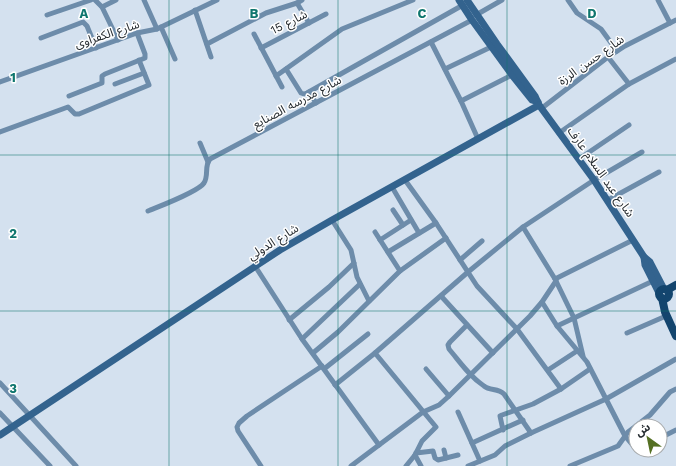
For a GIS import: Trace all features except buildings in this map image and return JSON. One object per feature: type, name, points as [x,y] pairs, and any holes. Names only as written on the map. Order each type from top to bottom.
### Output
[{"type":"main road","points":[[666,294],[676,285]]},
{"type":"main road","name":"شارع عبد السلام عارف","points":[[666,294],[666,316],[676,336]]},
{"type":"main road","name":"شارع عبد السلام عارف","points":[[666,294],[670,310],[676,323]]},
{"type":"street","points":[[47,15],[91,0]]},
{"type":"street","points":[[95,0],[102,7],[118,40]]},
{"type":"street","points":[[102,7],[116,0]]},
{"type":"street","points":[[144,0],[175,59]]},
{"type":"street","name":"شارع الكفراوى","points":[[0,82],[137,32],[159,28],[217,0]]},
{"type":"street","points":[[276,76],[342,29],[413,0]]},
{"type":"street","name":"شارع مدرسه الصنايع","points":[[208,162],[210,159],[431,42],[474,18],[502,0]]},
{"type":"street","points":[[568,0],[577,13],[601,29],[617,51]]},
{"type":"street","points":[[658,0],[670,23]]},
{"type":"street","points":[[207,44],[266,13],[299,1],[309,23]]},
{"type":"street","points":[[286,69],[301,93],[304,94],[463,2]]},
{"type":"street","name":"شارع عبد السلام عارف","points":[[463,2],[535,96],[539,105],[608,200],[644,257],[650,262],[666,294]]},
{"type":"street","points":[[195,10],[211,57]]},
{"type":"street","name":"شارع 15","points":[[261,48],[326,14]]},
{"type":"street","name":"شارع عبد السلام عارف","points":[[474,18],[491,47],[532,100],[539,105]]},
{"type":"street","name":"شارع حسن الرزة","points":[[539,105],[617,51],[676,20]]},
{"type":"street","points":[[40,38],[83,22],[96,48]]},
{"type":"street","points":[[70,96],[102,83],[102,76],[105,74],[145,58],[146,56],[137,32]]},
{"type":"street","points":[[254,34],[282,87]]},
{"type":"street","points":[[431,42],[461,101],[478,139]]},
{"type":"street","points":[[445,70],[491,47]]},
{"type":"street","points":[[608,57],[630,84]]},
{"type":"street","points":[[559,132],[630,84],[676,59]]},
{"type":"street","points":[[0,132],[68,107],[75,114],[79,114],[149,85],[140,60]]},
{"type":"street","points":[[115,84],[144,73]]},
{"type":"street","points":[[461,101],[512,75]]},
{"type":"street","points":[[309,92],[316,103]]},
{"type":"street","name":"شارع الدولي","points":[[0,435],[255,266],[332,220],[539,105]]},
{"type":"street","points":[[579,159],[629,125]]},
{"type":"street","points":[[148,211],[200,188],[203,185],[207,176],[208,162],[200,142]]},
{"type":"street","points":[[335,385],[375,353],[468,272],[523,227],[594,180],[642,152]]},
{"type":"street","points":[[608,200],[659,172]]},
{"type":"street","points":[[405,180],[436,223],[477,286],[517,329],[561,389]]},
{"type":"street","points":[[392,187],[419,233]]},
{"type":"street","points":[[393,210],[403,225]]},
{"type":"street","points":[[332,220],[351,250],[360,284],[370,301]]},
{"type":"street","points":[[380,240],[411,220]]},
{"type":"street","points":[[388,252],[436,223]]},
{"type":"street","points":[[523,227],[555,280],[574,318],[583,358]]},
{"type":"street","points":[[376,232],[400,271]]},
{"type":"street","points":[[313,353],[338,332],[400,271],[446,238]]},
{"type":"street","points":[[352,466],[423,412],[439,405],[449,396],[517,329],[542,302],[555,280],[633,240]]},
{"type":"street","points":[[460,260],[482,241]]},
{"type":"street","name":"شارع عبد السلام عارف","points":[[644,257],[644,263],[653,281],[666,294]]},
{"type":"street","points":[[289,320],[329,288],[354,263]]},
{"type":"street","points":[[255,266],[302,339],[379,445]]},
{"type":"street","points":[[557,326],[653,281]]},
{"type":"street","points":[[302,339],[360,284]]},
{"type":"street","points":[[441,296],[493,353]]},
{"type":"street","points":[[542,302],[557,326],[590,369],[628,440]]},
{"type":"street","points":[[627,333],[666,316]]},
{"type":"street","points":[[467,325],[447,347],[484,387],[500,391],[516,410],[531,433]]},
{"type":"street","points":[[261,466],[238,430],[237,426],[239,423],[247,416],[323,368],[368,334]]},
{"type":"street","points":[[548,370],[577,351]]},
{"type":"street","points":[[375,353],[436,427],[422,441],[416,454],[406,466]]},
{"type":"street","points":[[468,466],[495,455],[505,446],[531,433],[606,399],[676,359]]},
{"type":"street","points":[[426,369],[449,396]]},
{"type":"street","points":[[503,430],[500,416],[533,404],[561,389],[590,369]]},
{"type":"street","points":[[1,385],[26,417],[76,466]]},
{"type":"street","points":[[646,418],[662,403],[667,395],[676,389]]},
{"type":"street","points":[[458,412],[480,461]]},
{"type":"street","points":[[0,413],[15,425],[50,466]]},
{"type":"street","points":[[472,443],[523,420]]},
{"type":"street","points":[[570,466],[618,446],[628,433]]},
{"type":"street","points":[[444,450],[446,458]]},
{"type":"street","points":[[416,454],[432,451],[436,460],[458,455]]},
{"type":"street","points":[[416,454],[421,466]]}]
